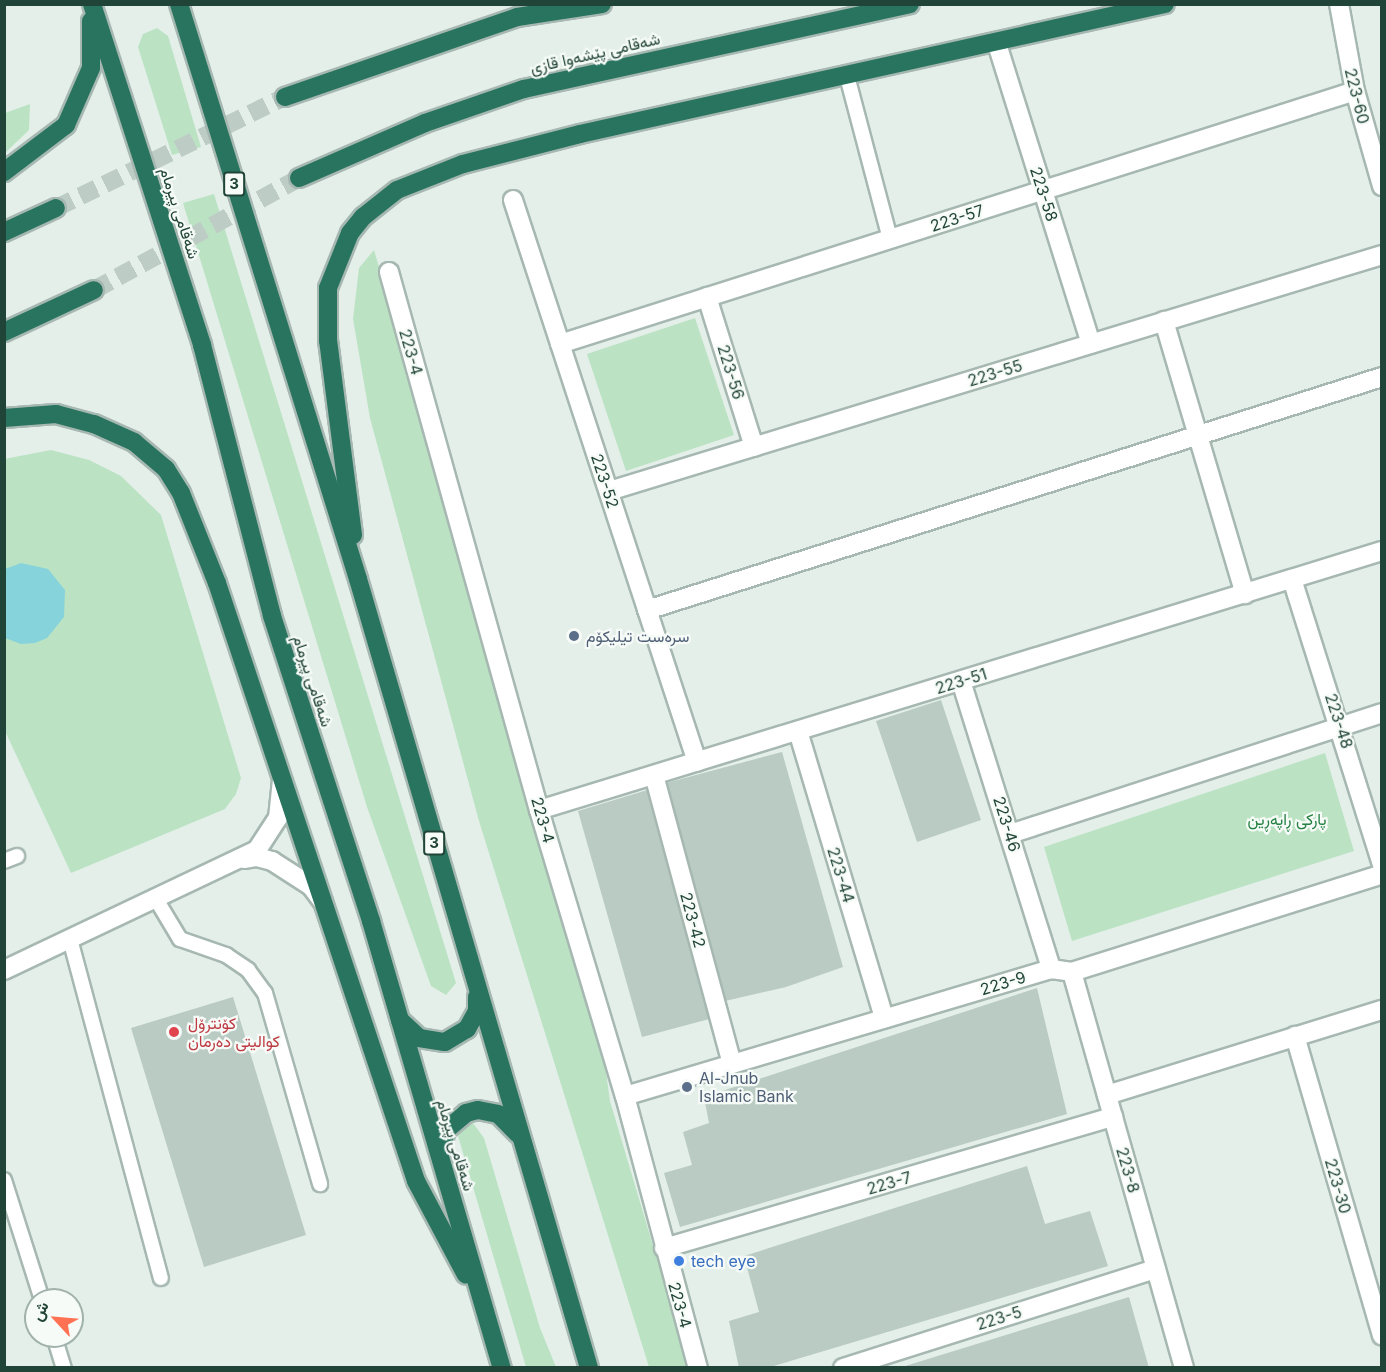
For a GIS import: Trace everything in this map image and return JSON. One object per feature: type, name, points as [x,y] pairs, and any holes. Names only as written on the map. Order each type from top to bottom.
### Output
[{"type":"highway","points":[[4,172],[66,124],[83,94],[91,68],[91,4]]},
{"type":"highway","name":"شەقامی پیرمام","points":[[91,4],[202,345],[272,616],[370,921],[502,1368]]},
{"type":"highway","name":"3","points":[[179,4],[358,579],[589,1368]]},
{"type":"highway","points":[[285,97],[517,17],[602,4]]},
{"type":"highway","name":"شەقامی پێشەوا قازی","points":[[299,178],[425,123],[524,89],[910,4]]},
{"type":"highway","points":[[358,579],[328,341],[328,288],[336,261],[363,217],[397,190],[463,165],[579,134],[997,44],[1165,4]]},
{"type":"highway","points":[[4,232],[56,208]]},
{"type":"highway","points":[[4,332],[94,290]]},
{"type":"highway","points":[[4,418],[56,414],[94,424],[134,442],[166,469],[181,493],[217,583],[416,1181],[486,1311]]},
{"type":"highway","points":[[395,1011],[413,1035],[431,1042],[445,1042],[462,1034],[471,1023],[477,1011],[476,988]]},
{"type":"highway","points":[[440,1158],[442,1136],[450,1124],[466,1113],[485,1111],[498,1114],[521,1138]]},
{"type":"street","name":"223-60","points":[[1339,4],[1354,91],[1382,186]]},
{"type":"street","name":"223-58","points":[[997,44],[1091,344]]},
{"type":"street","name":"223-57","points":[[560,344],[1354,91]]},
{"type":"street","name":"223-52","points":[[513,201],[698,762]]},
{"type":"street","name":"223-55","points":[[609,491],[1382,255]]},
{"type":"street","name":"223-4","points":[[389,272],[539,810],[624,1096],[698,1368]]},
{"type":"street","name":"223-56","points":[[707,297],[754,447]]},
{"type":"street","points":[[1164,321],[1245,594]]},
{"type":"street","points":[[647,610],[1382,377]]},
{"type":"street","name":"223-51","points":[[539,810],[1382,551]]},
{"type":"street","name":"223-48","points":[[1292,579],[1341,725],[1382,864]]},
{"type":"street","name":"223-46","points":[[961,681],[1050,969]]},
{"type":"street","points":[[1010,834],[1382,713]]},
{"type":"street","name":"223-44","points":[[798,731],[884,1018]]},
{"type":"street","name":"223-42","points":[[654,775],[732,1064]]},
{"type":"street","points":[[4,970],[239,860],[266,841],[278,818],[281,776]]},
{"type":"street","points":[[239,860],[257,857],[272,861],[311,886],[326,907]]},
{"type":"street","name":"223-9","points":[[624,1096],[1050,969],[1072,972],[1382,874]]},
{"type":"street","name":"223-8","points":[[1072,972],[1184,1368]]},
{"type":"street","points":[[1107,1095],[1382,1010]]},
{"type":"street","name":"223-30","points":[[1295,1036],[1382,1336]]},
{"type":"street","name":"223-7","points":[[664,1248],[1113,1117]]},
{"type":"street","name":"223-5","points":[[843,1368],[1156,1269]]},
{"type":"lane","points":[[847,76],[890,239]]},
{"type":"lane","points":[[156,899],[180,939],[226,955],[248,970],[265,993],[320,1184]]},
{"type":"lane","points":[[70,939],[161,1278]]},
{"type":"lane","points":[[4,1180],[38,1288]]},
{"type":"lane","points":[[58,1348],[64,1368]]},
{"type":"green space","points":[[157,28],[168,36],[201,147],[172,155],[138,47],[143,34]]},
{"type":"green space","points":[[30,104],[29,130],[5,153],[5,113]]},
{"type":"green space","points":[[214,194],[456,983],[446,995],[431,986],[367,807],[183,203]]},
{"type":"green space","points":[[374,250],[544,824],[604,1058],[610,1101],[689,1367],[649,1367],[479,821],[370,418],[353,319],[359,268]]},
{"type":"green space","points":[[695,318],[734,435],[626,471],[587,354]]},
{"type":"green space","points":[[51,450],[89,460],[121,476],[161,515],[241,778],[236,794],[225,809],[71,873],[5,731],[4,459]]},
{"type":"green space","name":"پارکی ڕاپەڕین","points":[[1325,753],[1354,851],[1072,941],[1044,847]]},
{"type":"green space","points":[[473,1123],[484,1138],[540,1328],[556,1367],[526,1367],[458,1136],[463,1126]]},
{"type":"water","points":[[21,563],[48,569],[65,590],[64,617],[47,638],[35,643],[21,644],[5,638],[5,569]]},
{"type":"building","points":[[941,700],[981,820],[917,842],[876,721]]},
{"type":"building","points":[[782,752],[843,967],[786,987],[725,1001],[666,783]]},
{"type":"building","points":[[654,788],[713,1018],[642,1037],[578,811]]},
{"type":"building","points":[[1037,988],[1067,1114],[680,1227],[664,1173],[692,1165],[683,1132],[709,1123],[704,1097]]},
{"type":"building","points":[[233,997],[306,1235],[204,1267],[131,1028]]},
{"type":"building","points":[[1027,1166],[1045,1224],[1090,1211],[1108,1266],[767,1368],[739,1368],[729,1321],[759,1312],[744,1256]]},
{"type":"building","points":[[1129,1297],[1149,1368],[902,1368],[902,1367]]},
{"type":"tunnel","points":[[56,208],[285,97]]},
{"type":"tunnel","points":[[94,290],[299,178]]},
{"type":"place","name":"سره‌ست تیلیکۆم","points":[[574,636]]},
{"type":"place","name":"کۆنترۆل کوالیتی دەرمان","points":[[174,1032]]},
{"type":"place","name":"Al-Jnub Islamic Bank","points":[[687,1087]]},
{"type":"place","name":"tech eye","points":[[679,1261]]}]
